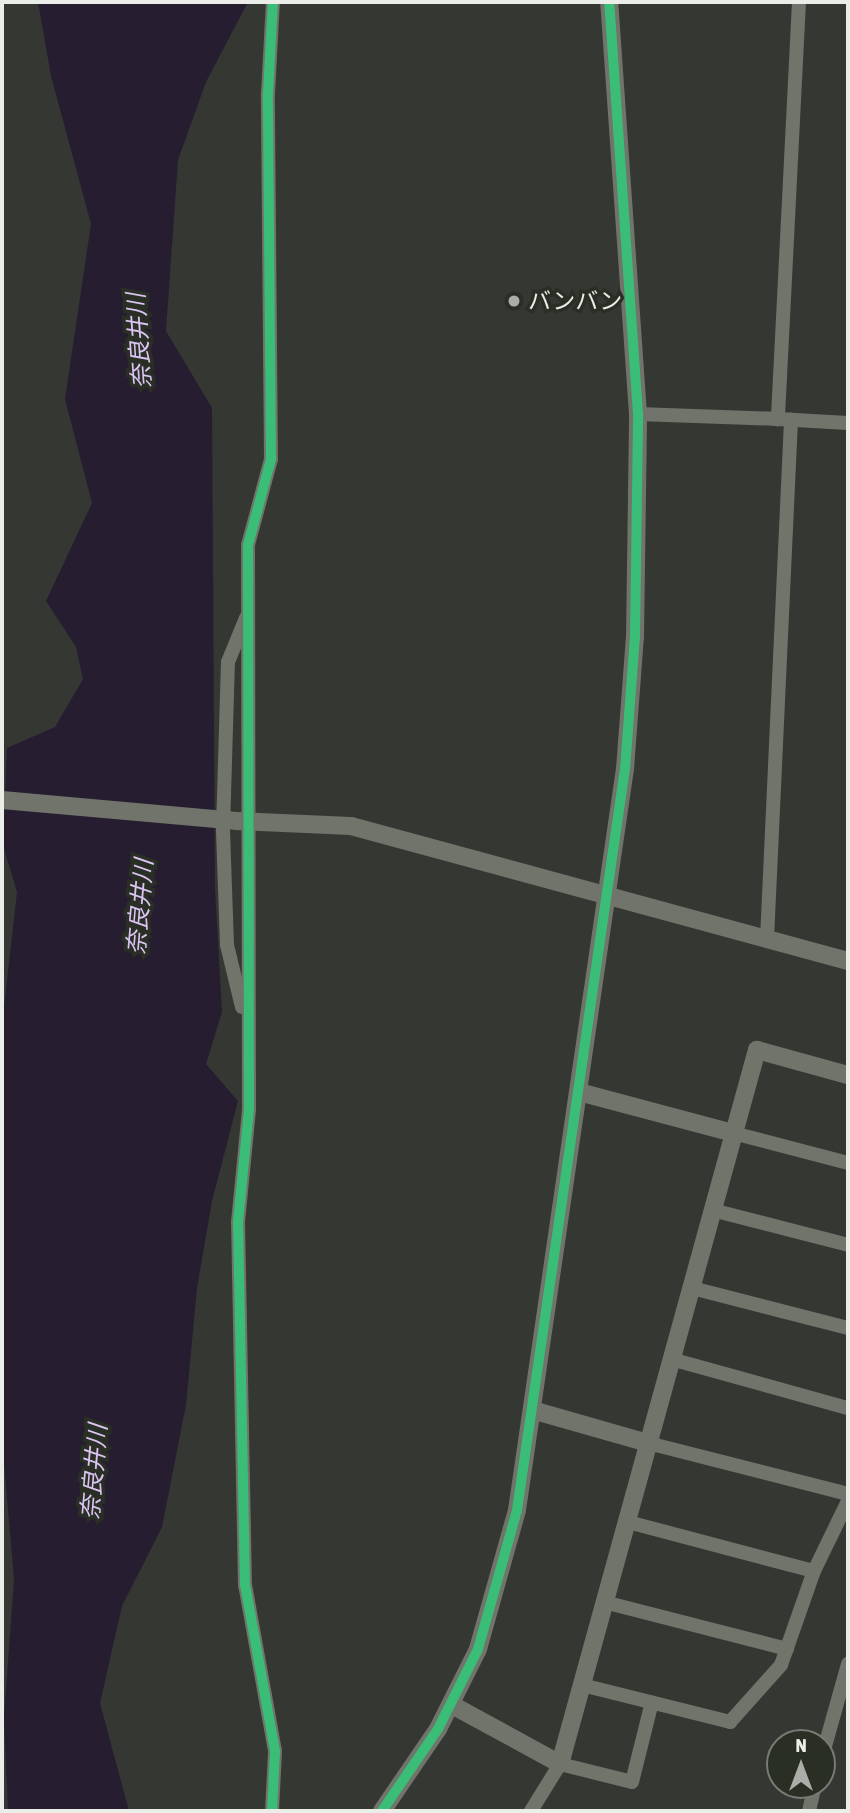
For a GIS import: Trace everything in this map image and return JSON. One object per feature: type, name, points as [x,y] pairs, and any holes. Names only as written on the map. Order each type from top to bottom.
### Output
[{"type":"street","points":[[272,1811],[275,1751],[244,1585],[238,1222],[249,1109],[241,821],[248,545],[271,459],[270,172],[273,2]]},
{"type":"street","points":[[383,1811],[452,1706],[478,1649],[498,1590],[517,1510],[608,895],[635,638],[638,414],[609,2]]},
{"type":"street","points":[[767,939],[799,2]]},
{"type":"street","points":[[638,414],[848,423]]},
{"type":"street","points":[[246,1013],[238,1001],[228,945],[223,830],[228,662],[236,633],[247,617]]},
{"type":"street","points":[[2,800],[241,821],[351,826],[848,961]]},
{"type":"street","points":[[531,1811],[560,1765],[757,1050],[848,1075]]},
{"type":"street","points":[[579,1093],[848,1164]]},
{"type":"street","points":[[712,1210],[848,1245]]},
{"type":"street","points":[[692,1288],[848,1328]]},
{"type":"street","points":[[671,1359],[848,1408]]},
{"type":"street","points":[[532,1410],[848,1494]]},
{"type":"street","points":[[583,1685],[730,1722],[781,1665],[814,1571],[848,1501]]},
{"type":"street","points":[[628,1522],[814,1571]]},
{"type":"street","points":[[604,1602],[787,1648]]},
{"type":"street","points":[[831,1729],[842,1698],[848,1664]]},
{"type":"street","points":[[452,1706],[560,1765],[632,1783],[652,1702]]},
{"type":"water","name":"奈良井川","points":[[38,2],[248,2],[206,82],[178,160],[166,331],[212,408],[215,889],[222,1012],[206,1064],[238,1101],[212,1201],[197,1288],[186,1405],[162,1527],[122,1606],[100,1703],[129,1811],[8,1811],[4,1717],[14,1580],[2,1439],[2,1025],[17,892],[3,845],[7,748],[55,727],[83,679],[76,647],[46,601],[92,503],[65,399],[91,224],[51,76]]},
{"type":"cycle path","points":[[272,1811],[275,1751],[245,1585],[238,1222],[249,1109],[248,545],[271,459],[268,93],[273,2]]},
{"type":"cycle path","points":[[382,1811],[438,1729],[478,1649],[517,1510],[625,769],[635,637],[638,414],[609,2]]},
{"type":"place","name":"バンバン","points":[[514,301]]}]
